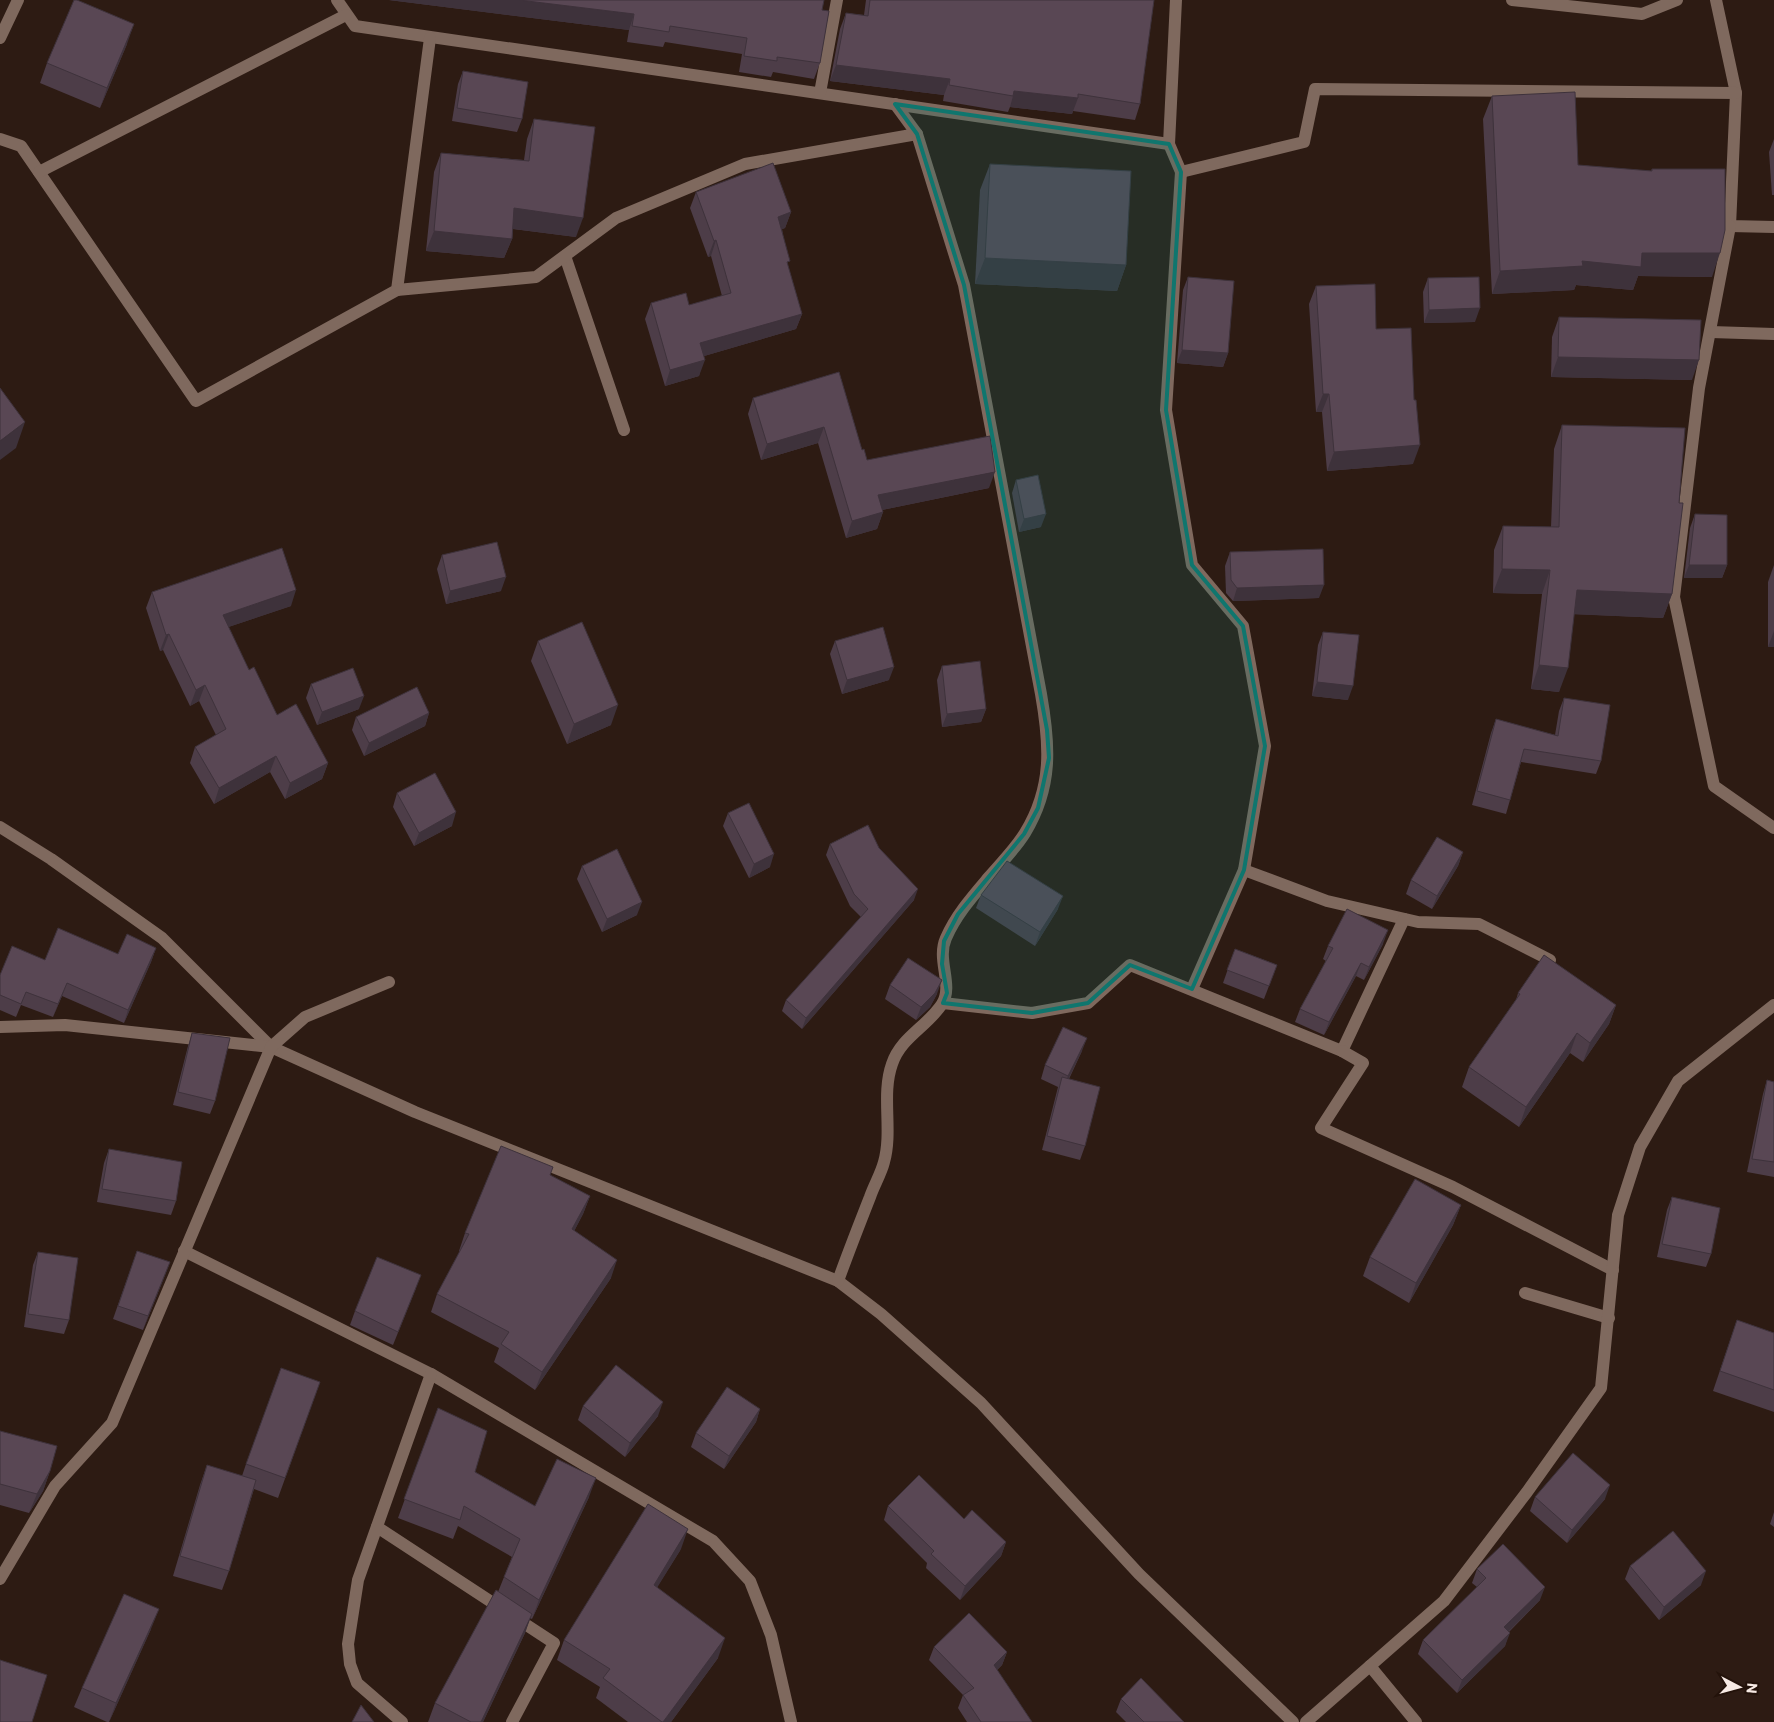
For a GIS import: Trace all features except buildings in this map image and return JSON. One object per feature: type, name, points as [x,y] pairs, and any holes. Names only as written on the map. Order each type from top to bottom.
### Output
[{"type":"street","points":[[0,38],[18,0]]},
{"type":"street","points":[[337,0],[355,26],[1169,144]]},
{"type":"street","points":[[820,93],[837,0]]},
{"type":"street","points":[[1176,0],[1169,144],[1182,172],[1166,410],[1192,565],[1243,626],[1265,746],[1244,870],[1192,989]]},
{"type":"street","points":[[1512,0],[1642,14],[1677,0]]},
{"type":"street","points":[[1716,0],[1736,92],[1730,226],[1712,332],[1699,388],[1674,597],[1714,786],[1774,828]]},
{"type":"street","points":[[39,172],[346,15]]},
{"type":"street","points":[[397,290],[430,38]]},
{"type":"street","points":[[1182,172],[1304,142],[1315,88],[1736,92]]},
{"type":"street","points":[[838,1281],[884,1162],[887,1134],[887,1084],[892,1064],[910,1035],[927,1024],[943,1003],[947,993],[942,964],[944,941],[958,914],[1024,834],[1038,808],[1045,786],[1049,758],[1042,694],[964,285],[917,134],[896,104]]},
{"type":"street","points":[[0,139],[21,146],[196,401],[397,290],[536,277],[616,218],[744,164],[917,134]]},
{"type":"street","points":[[1730,226],[1774,227]]},
{"type":"street","points":[[565,256],[624,430]]},
{"type":"street","points":[[1712,332],[1774,334]]},
{"type":"street","points":[[0,828],[51,859],[162,938],[271,1047]]},
{"type":"street","points":[[1244,870],[1327,901],[1404,919],[1418,922],[1479,924],[1550,960]]},
{"type":"street","points":[[1342,1051],[1404,919]]},
{"type":"street","points":[[943,1003],[1032,1012],[1088,1003],[1130,965],[1192,989],[1342,1051],[1363,1063],[1321,1128],[1453,1187],[1613,1270]]},
{"type":"street","points":[[0,1579],[55,1486],[112,1423],[271,1047],[305,1017],[389,982]]},
{"type":"street","points":[[1306,1722],[1444,1600],[1527,1492],[1601,1388],[1618,1215],[1640,1147],[1678,1081],[1774,1005]]},
{"type":"street","points":[[0,1027],[65,1025],[271,1047],[415,1112],[838,1281],[881,1314],[981,1402],[1139,1574],[1293,1722]]},
{"type":"street","points":[[184,1251],[431,1374],[713,1542],[750,1581],[771,1635],[791,1722]]},
{"type":"street","points":[[1525,1293],[1609,1318]]},
{"type":"street","points":[[402,1722],[357,1683],[348,1656],[348,1644],[358,1580],[431,1374]]},
{"type":"street","points":[[377,1527],[554,1643],[512,1722]]},
{"type":"street","points":[[1370,1666],[1416,1722]]},
{"type":"highlighted area","points":[[895,104],[1169,144],[1181,172],[1166,410],[1192,565],[1243,626],[1265,746],[1244,870],[1192,989],[1130,965],[1088,1003],[1032,1013],[943,1003],[947,993],[942,964],[944,941],[958,914],[1024,834],[1038,808],[1049,758],[1047,730],[964,285],[917,134]]}]
